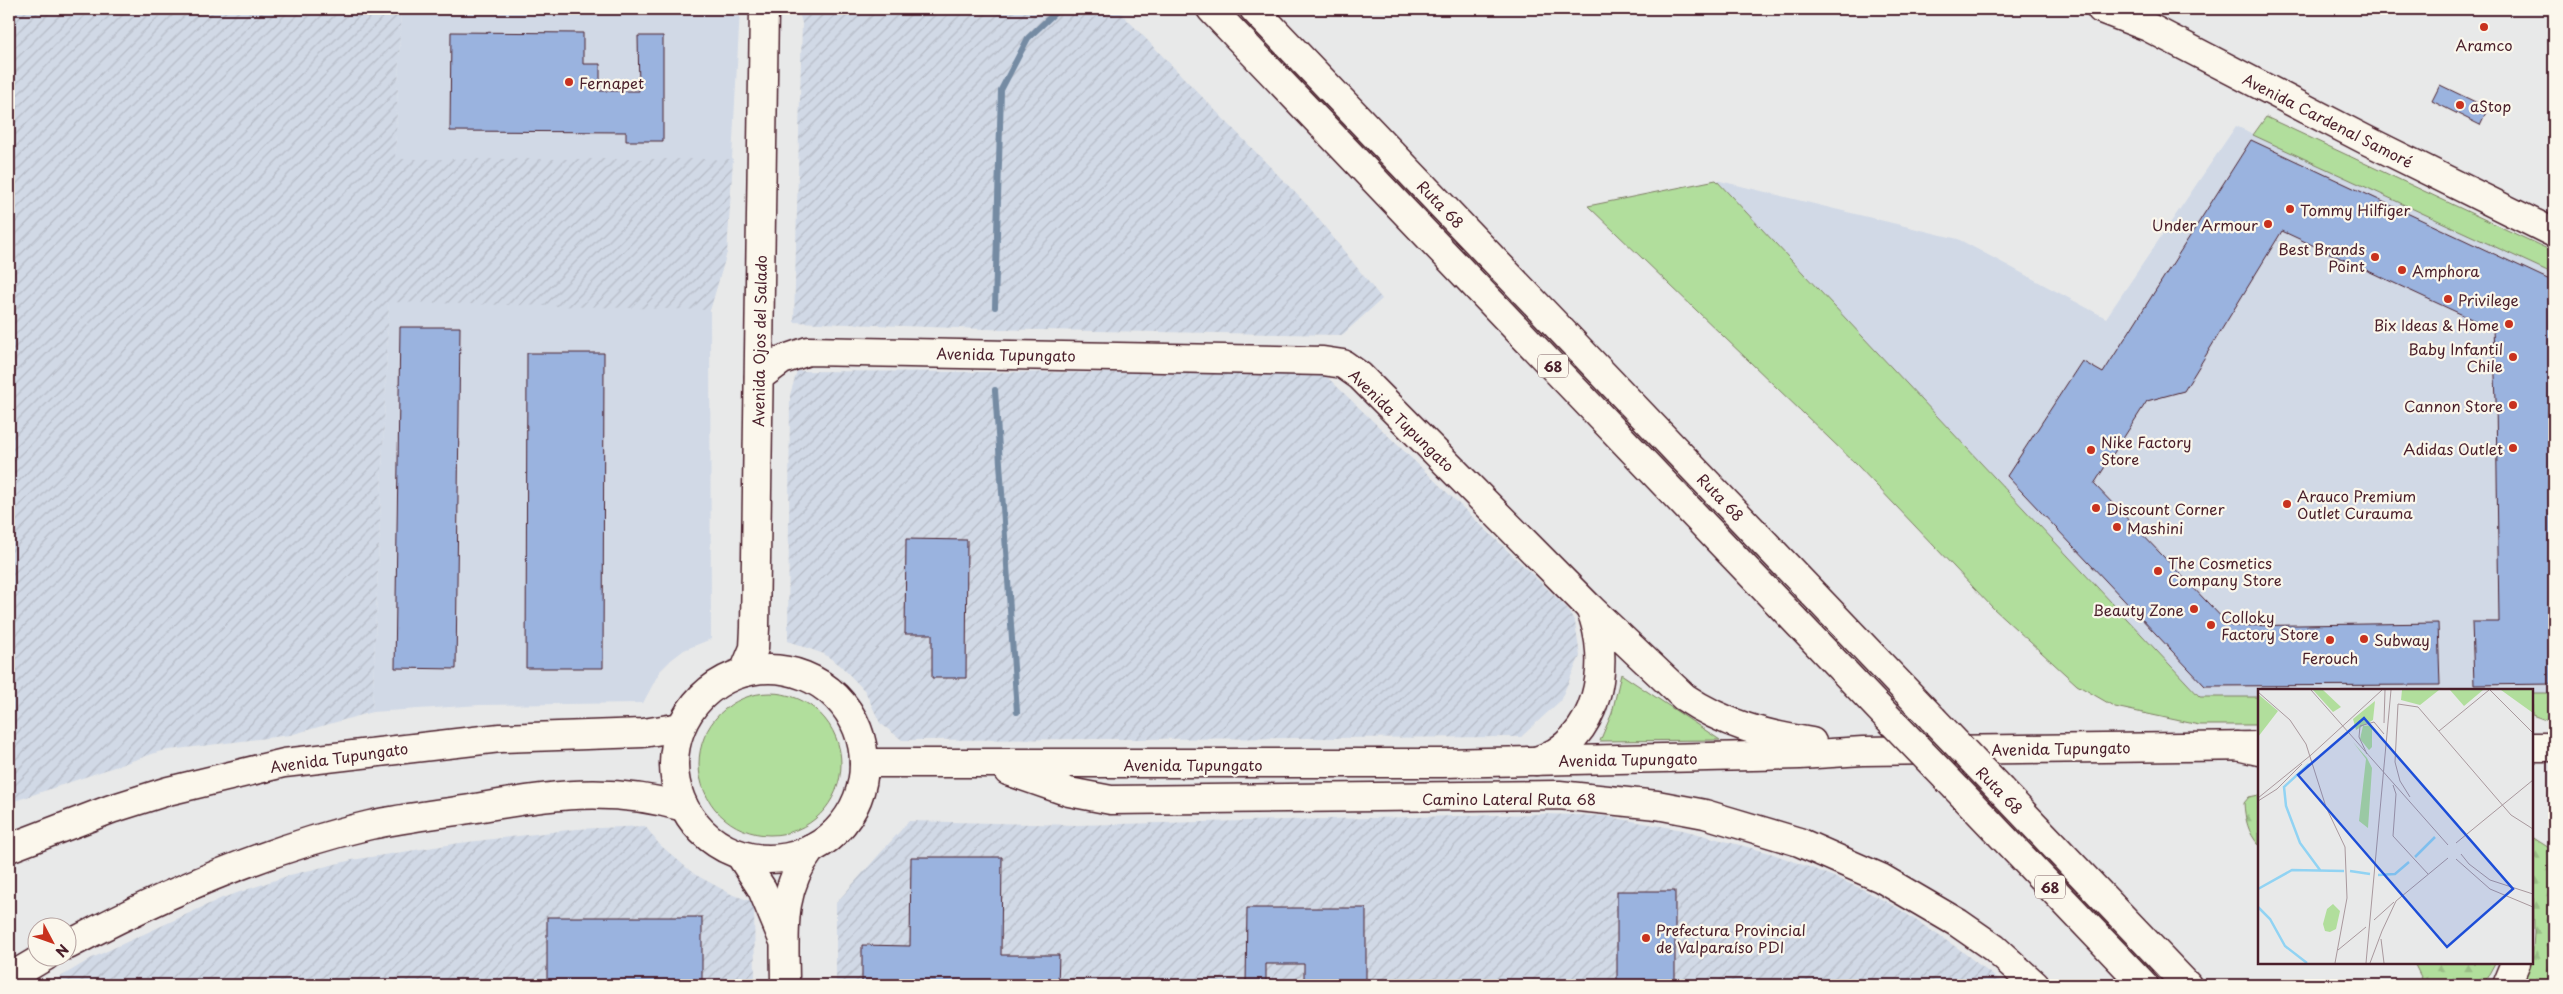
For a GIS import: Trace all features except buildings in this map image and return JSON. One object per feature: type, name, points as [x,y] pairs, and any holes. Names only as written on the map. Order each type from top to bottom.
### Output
[{"type":"main road","name":"Avenida Ojos del Salado","points":[[744,672],[754,648],[756,628],[764,9]]},
{"type":"main road","name":"Ruta 68","points":[[1211,9],[2144,985]]},
{"type":"main road","name":"Ruta 68","points":[[1254,9],[2187,985]]},
{"type":"main road","name":"Avenida Cardenal Samoré","points":[[2101,9],[2148,27],[2366,140],[2554,233]]},
{"type":"main road","name":"Avenida Tupungato","points":[[759,377],[782,360],[808,351],[1323,361],[1344,364],[1360,376],[1590,607],[1677,691],[1718,717],[1777,736],[1863,751]]},
{"type":"main road","points":[[1535,761],[1548,757],[1573,736],[1583,723],[1597,693],[1602,658],[1598,632],[1590,607]]},
{"type":"main road","points":[[785,985],[783,922],[792,881],[798,866],[811,850],[839,828],[850,814],[863,781],[864,763],[858,729],[840,699],[812,678],[779,669],[744,672],[730,676],[706,692],[687,714],[681,727],[675,747],[673,767],[676,788],[684,808],[693,823],[707,837],[722,848],[740,855],[776,859],[811,850]]},
{"type":"main road","name":"Avenida Tupungato","points":[[9,848],[102,812],[168,791],[284,763],[500,738],[643,734],[681,727]]},
{"type":"main road","points":[[2533,747],[2554,747]]},
{"type":"main road","name":"Avenida Tupungato","points":[[864,763],[1535,761],[1863,751],[2252,748]]},
{"type":"main road","name":"Avenida Tupungato","points":[[974,763],[1017,773],[1069,792],[1110,800],[1386,798]]},
{"type":"main road","points":[[78,940],[200,883],[301,846],[369,826],[541,797],[594,793],[651,798],[684,808]]},
{"type":"main road","name":"Camino Lateral Ruta 68","points":[[1386,798],[1559,796],[1608,799],[1696,812],[1752,827],[1840,859],[1920,899],[1994,948],[2034,985]]},
{"type":"main road","points":[[740,855],[762,890],[785,945]]},
{"type":"main road","points":[[2162,959],[2203,985]]},
{"type":"main road","points":[[2506,985],[2516,964]]},
{"type":"main road","points":[[9,978],[29,966]]},
{"type":"shaded area","points":[[9,9],[401,9],[395,159],[733,159],[727,252],[710,310],[389,302],[372,712],[290,735],[161,751],[9,803]]},
{"type":"shaded area","points":[[401,9],[740,9],[727,252],[710,310],[711,639],[684,650],[671,660],[660,671],[643,703],[480,705],[372,712]]},
{"type":"shaded area","points":[[798,9],[1117,9],[1309,207],[1382,299],[1342,335],[984,329],[794,322],[802,23]]},
{"type":"shaded area","name":"Arauco Premium Outlet Curauma","points":[[2236,126],[2554,274],[2554,694],[2533,694],[2533,689],[2258,689],[2258,697],[2200,697],[1716,180],[1958,239],[2106,318]]},
{"type":"shaded area","points":[[797,371],[1324,374],[1567,608],[1575,622],[1580,656],[1560,701],[1521,737],[902,740],[880,723],[865,691],[840,665],[824,654],[788,641],[790,395]]},
{"type":"shaded area","points":[[1544,814],[1604,816],[1683,830],[1770,853],[1817,870],[1862,889],[1896,907],[1959,949],[2005,985],[836,985],[836,903],[909,821],[1077,825]]},
{"type":"shaded area","points":[[645,826],[659,844],[694,874],[733,895],[754,902],[755,985],[47,985],[92,958],[222,898],[290,875],[352,860],[460,843],[577,829]]},
{"type":"green space","points":[[2266,117],[2554,252],[2554,274],[2253,135]]},
{"type":"green space","points":[[1716,180],[2200,697],[2258,697],[2258,725],[2199,725],[2115,707],[2077,685],[1993,608],[1857,465],[1588,206]]},
{"type":"green space","points":[[1621,674],[1720,740],[1600,741],[1612,713]]},
{"type":"green space","points":[[770,693],[797,699],[809,705],[820,714],[829,725],[835,737],[841,764],[835,791],[829,803],[820,814],[809,823],[797,829],[770,835],[743,829],[731,823],[720,814],[711,803],[705,791],[699,764],[705,737],[711,725],[720,714],[731,705],[743,699]]},
{"type":"green space","points":[[2533,693],[2554,693],[2554,723],[2533,715]]},
{"type":"green space","points":[[2258,795],[2258,844],[2252,836],[2245,815],[2244,803],[2249,797]]},
{"type":"green space","points":[[2533,838],[2554,851],[2554,985],[2516,985],[2525,964],[2533,964]]},
{"type":"green space","points":[[2414,964],[2494,964],[2483,985],[2425,985]]},
{"type":"waterway","points":[[995,307],[1001,90],[1028,38],[1059,9]]},
{"type":"waterway","points":[[995,390],[1017,712]]},
{"type":"place","name":"Aramco","points":[[2484,27]]},
{"type":"place","name":"Fernapet","points":[[569,82]]},
{"type":"place","name":"aStop","points":[[2460,105]]},
{"type":"place","name":"Tommy Hilfiger","points":[[2290,209]]},
{"type":"place","name":"Under Armour","points":[[2268,224]]},
{"type":"place","name":"Best Brands Point","points":[[2375,257]]},
{"type":"place","name":"Amphora","points":[[2402,270]]},
{"type":"place","name":"Privilege","points":[[2448,299]]},
{"type":"place","name":"Bix Ideas & Home","points":[[2509,324]]},
{"type":"place","name":"Baby Infantil Chile","points":[[2513,357]]},
{"type":"place","name":"Cannon Store","points":[[2513,405]]},
{"type":"place","name":"Adidas Outlet","points":[[2513,448]]},
{"type":"place","name":"Nike Factory Store","points":[[2091,450]]},
{"type":"place","name":"Arauco Premium Outlet Curauma","points":[[2287,504]]},
{"type":"place","name":"Discount Corner","points":[[2096,508]]},
{"type":"place","name":"Mashini","points":[[2117,527]]},
{"type":"place","name":"The Cosmetics Company Store","points":[[2158,571]]},
{"type":"place","name":"Beauty Zone","points":[[2194,609]]},
{"type":"place","name":"Colloky Factory Store","points":[[2211,625]]},
{"type":"place","name":"Subway","points":[[2364,639]]},
{"type":"place","name":"Ferouch","points":[[2330,640]]},
{"type":"place","name":"Prefectura Provincial de Valparaíso PDI","points":[[1646,938]]}]
